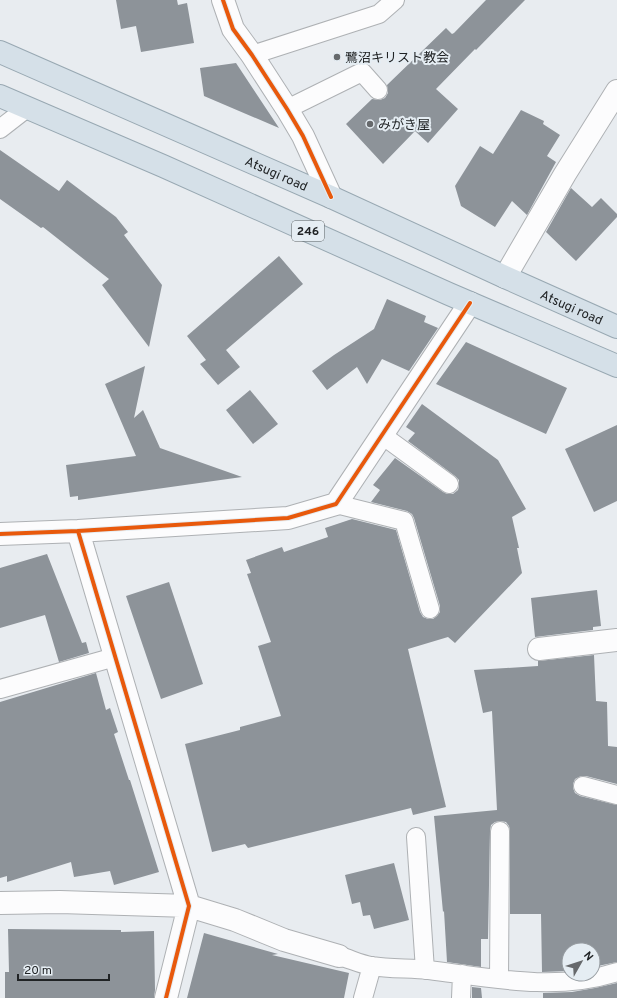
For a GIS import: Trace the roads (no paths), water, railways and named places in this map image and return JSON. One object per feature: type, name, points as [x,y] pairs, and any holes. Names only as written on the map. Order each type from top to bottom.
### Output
[{"type":"highway","name":"Atsugi road","points":[[0,52],[331,197],[504,277],[617,327]]},
{"type":"highway","name":"246","points":[[0,96],[163,166],[470,303],[617,366]]},
{"type":"street","points":[[223,0],[233,29],[252,55],[303,136],[331,197]]},
{"type":"street","points":[[504,277],[565,174],[617,91]]},
{"type":"street","points":[[0,534],[78,531],[288,518],[336,504],[470,303]]},
{"type":"street","points":[[78,531],[189,906],[166,998]]},
{"type":"street","points":[[539,649],[617,640]]},
{"type":"street","points":[[0,903],[60,902],[189,906],[235,920],[284,940],[339,956]]},
{"type":"lane","points":[[252,55],[379,14],[395,0]]},
{"type":"lane","points":[[287,109],[362,72],[378,90]]},
{"type":"lane","points":[[0,129],[27,108]]},
{"type":"lane","points":[[382,435],[449,484]]},
{"type":"lane","points":[[336,504],[404,521],[430,609]]},
{"type":"lane","points":[[0,689],[115,657]]},
{"type":"lane","points":[[582,786],[617,795]]},
{"type":"lane","points":[[499,979],[500,831]]},
{"type":"lane","points":[[416,837],[425,970]]},
{"type":"lane","points":[[339,956],[372,966],[462,974],[559,990],[617,972]]},
{"type":"lane","points":[[363,998],[372,966]]},
{"type":"lane","points":[[461,998],[462,974]]},
{"type":"place","name":"鷺沼キリスト教会","points":[[337,57]]},
{"type":"place","name":"みがき屋","points":[[370,124]]}]
